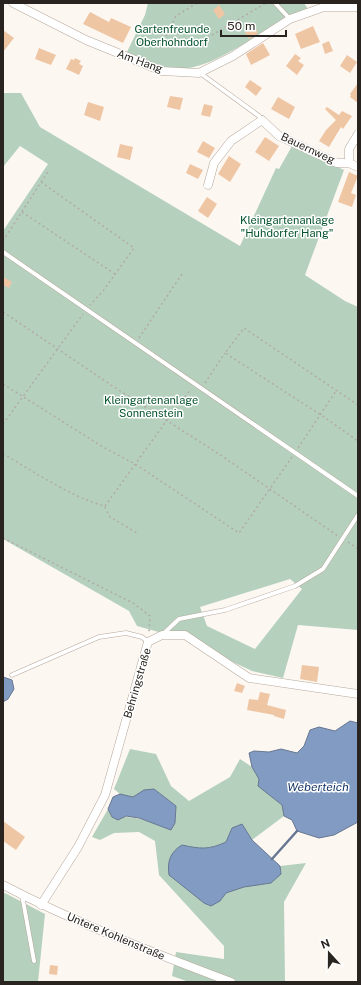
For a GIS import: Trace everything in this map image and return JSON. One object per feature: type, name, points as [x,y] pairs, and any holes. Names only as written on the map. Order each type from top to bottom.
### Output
[{"type":"street","name":"Am Hang","points":[[13,3],[86,40],[162,71],[199,72],[234,56],[290,19],[323,5],[358,7]]},
{"type":"street","name":"Bauernweg","points":[[261,118],[279,136],[337,163],[349,163],[358,167]]},
{"type":"street","points":[[208,185],[214,163],[231,140],[261,118]]},
{"type":"street","points":[[349,163],[349,149],[358,134]]},
{"type":"street","name":"Behringstraße","points":[[41,904],[78,846],[105,795],[148,642],[162,635],[185,636],[249,678],[358,694]]},
{"type":"street","name":"Untere Kohlenstraße","points":[[3,885],[41,904],[155,953],[231,982]]},
{"type":"lane","points":[[275,3],[290,19]]},
{"type":"lane","name":"Bauernweg","points":[[199,72],[261,118]]},
{"type":"lane","points":[[3,252],[358,496]]},
{"type":"lane","points":[[162,635],[179,619],[225,610],[295,586],[323,570],[358,515]]},
{"type":"lane","points":[[12,675],[99,637],[126,633],[142,637],[148,642]]},
{"type":"lane","points":[[22,895],[34,961]]},
{"type":"path","points":[[197,3],[176,16],[162,45],[192,47],[266,3]]},
{"type":"path","points":[[3,240],[49,170]]},
{"type":"path","points":[[3,424],[86,310],[103,291],[134,248],[41,182]]},
{"type":"path","points":[[22,212],[115,274]]},
{"type":"path","points":[[136,343],[182,274]]},
{"type":"path","points":[[3,312],[117,389],[167,420],[358,549]]},
{"type":"path","points":[[201,389],[244,328],[358,405]]},
{"type":"path","points":[[225,353],[321,415],[358,442]]},
{"type":"path","points":[[3,384],[103,447],[135,464],[239,533],[336,391]]},
{"type":"path","points":[[104,506],[195,384]]},
{"type":"path","points":[[3,454],[52,482],[93,503],[104,506],[110,517],[137,533]]},
{"type":"path","points":[[3,538],[133,603],[150,616],[148,642]]},
{"type":"green space","name":"Gartenfreunde Oberhohndorf","points":[[148,3],[304,3],[308,9],[202,65],[184,69],[176,69],[154,65],[126,54],[145,15]]},
{"type":"green space","name":"Kleingartenanlage Sonnenstein","points":[[3,93],[21,93],[40,127],[240,246],[276,168],[279,169],[292,146],[344,170],[305,275],[345,301],[358,307],[358,630],[298,625],[283,678],[252,671],[184,639],[137,626],[129,611],[3,539],[3,231],[48,164],[20,146],[3,167]],"holes":[[[290,579],[302,589],[255,649],[207,626],[200,607]]]},
{"type":"green space","points":[[130,749],[156,754],[171,786],[189,801],[230,777],[240,759],[252,767],[272,797],[282,805],[284,816],[252,840],[242,824],[232,828],[226,842],[220,845],[204,848],[182,845],[220,901],[226,893],[244,887],[271,883],[281,874],[280,866],[306,863],[284,902],[285,982],[189,982],[172,976],[176,952],[224,959],[224,946],[159,875],[155,841],[139,832],[114,833],[100,840],[92,837],[108,809],[112,817],[135,818],[171,830],[175,823],[176,806],[154,789],[144,790],[133,797],[120,794],[114,789]]},
{"type":"green space","points":[[3,892],[45,914],[38,982],[3,982]]},
{"type":"water","points":[[3,677],[12,680],[14,689],[8,699],[3,702]]},
{"type":"water","name":"Weberteich","points":[[350,721],[358,723],[358,822],[334,835],[319,838],[297,831],[292,820],[284,816],[282,805],[258,786],[259,779],[252,767],[249,753],[254,751],[269,752],[281,749],[297,753],[304,746],[310,730],[319,727],[335,731]]},
{"type":"water","points":[[154,789],[176,806],[175,823],[171,830],[139,818],[126,816],[118,820],[112,817],[108,809],[113,797],[120,794],[133,797],[144,790]]},
{"type":"water","points":[[242,824],[252,840],[280,866],[281,874],[271,883],[244,887],[226,893],[220,901],[211,906],[204,903],[169,875],[168,866],[170,858],[172,854],[182,845],[209,848],[220,845],[226,842],[232,828]]},
{"type":"building","points":[[219,5],[225,14],[219,19],[213,10]]},
{"type":"building","points":[[90,12],[109,22],[111,18],[131,27],[123,43],[83,24]]},
{"type":"building","points":[[313,26],[320,42],[301,49],[295,34]]},
{"type":"building","points":[[251,29],[253,32],[256,29],[258,33],[249,39],[245,33]]},
{"type":"building","points":[[3,30],[14,38],[3,52]]},
{"type":"building","points":[[329,41],[333,51],[325,54],[322,44]]},
{"type":"building","points":[[263,43],[270,55],[251,65],[246,54]]},
{"type":"building","points":[[39,48],[56,55],[51,65],[35,59]]},
{"type":"building","points":[[295,54],[301,58],[298,61],[304,65],[297,75],[286,66]]},
{"type":"building","points":[[347,55],[357,62],[350,73],[340,66]]},
{"type":"building","points":[[75,58],[81,61],[79,64],[83,66],[79,75],[66,69],[71,59],[74,60]]},
{"type":"building","points":[[250,80],[262,88],[256,96],[245,87]]},
{"type":"building","points":[[358,83],[358,103],[350,97],[350,94]]},
{"type":"building","points":[[170,96],[183,98],[180,110],[167,107]]},
{"type":"building","points":[[278,97],[295,107],[289,119],[271,109]]},
{"type":"building","points":[[88,102],[104,107],[100,121],[84,115]]},
{"type":"building","points":[[204,104],[213,106],[210,117],[201,115]]},
{"type":"building","points":[[327,107],[339,115],[342,111],[352,116],[343,129],[341,127],[329,147],[319,141],[326,130],[336,120],[325,109]]},
{"type":"building","points":[[265,137],[279,146],[269,161],[255,152]]},
{"type":"building","points":[[203,141],[215,148],[209,158],[197,152]]},
{"type":"building","points":[[120,144],[133,147],[130,160],[117,157]]},
{"type":"building","points":[[229,156],[241,164],[230,182],[218,174]]},
{"type":"building","points":[[190,164],[203,170],[198,179],[186,173]]},
{"type":"building","points":[[349,172],[358,176],[351,193],[356,195],[352,207],[338,202]]},
{"type":"building","points":[[207,197],[217,204],[208,218],[198,211]]},
{"type":"building","points":[[3,277],[12,282],[9,288],[3,285]]},
{"type":"building","points":[[302,665],[319,667],[317,682],[300,679]]},
{"type":"building","points":[[237,683],[245,686],[242,693],[234,691]]},
{"type":"building","points":[[260,692],[270,694],[267,705],[286,710],[284,719],[274,715],[247,710],[249,699],[258,700]]},
{"type":"building","points":[[3,821],[25,837],[16,850],[3,841]]},
{"type":"building","points":[[50,965],[58,966],[57,975],[49,974]]},
{"type":"waterway","points":[[272,859],[297,831]]},
{"type":"park label","name":"Kleingartenanlage \"Huhdorfer Hang\"","points":[[287,226]]}]
